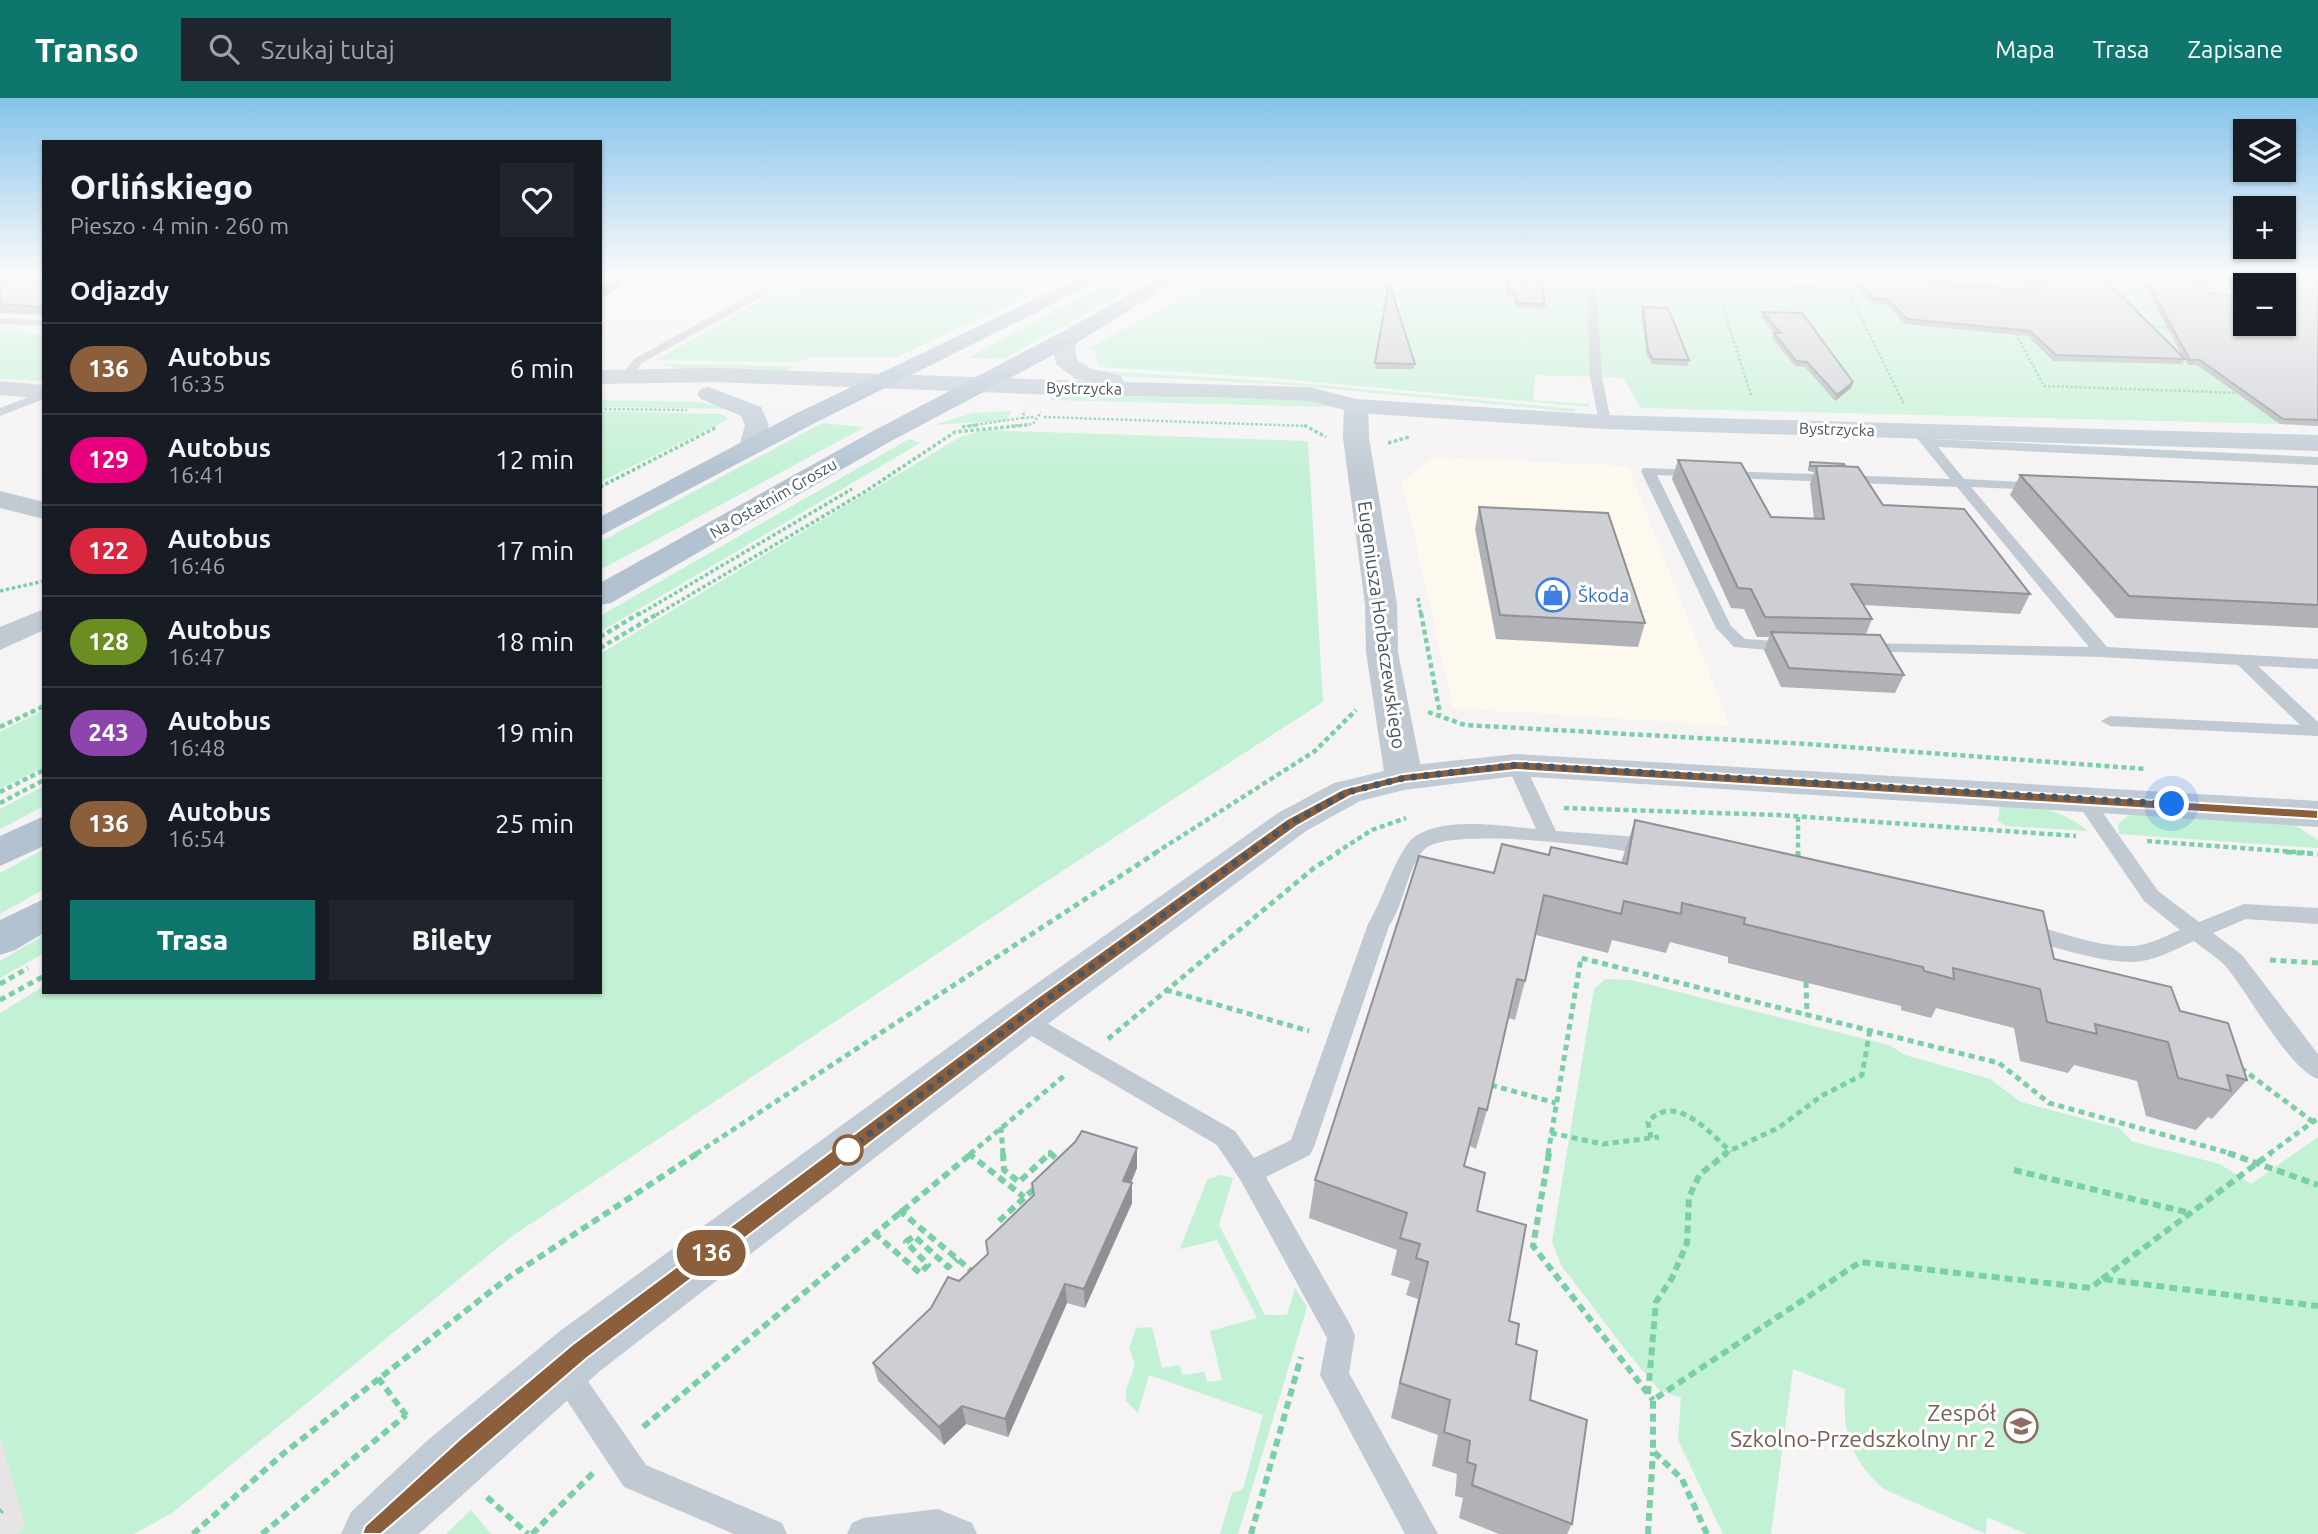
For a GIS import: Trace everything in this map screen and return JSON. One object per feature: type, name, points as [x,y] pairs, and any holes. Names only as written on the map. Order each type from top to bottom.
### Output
[{"type":"main road","points":[[602,527],[752,447],[961,343]]},
{"type":"main road","name":"Na Ostatnim Groszu","points":[[602,595],[888,433],[946,416],[981,385],[1059,343]]},
{"type":"main road","points":[[0,853],[42,830]]},
{"type":"main road","points":[[0,939],[42,915]]},
{"type":"street","points":[[1067,343],[1064,359],[1084,374],[1157,390]]},
{"type":"street","name":"Bystrzycka","points":[[602,377],[714,375],[1309,394],[1356,406],[1605,422],[2318,443]]},
{"type":"street","points":[[0,388],[42,393]]},
{"type":"street","name":"Bystrzycka","points":[[602,394],[703,402],[848,398],[946,416],[1307,414],[1356,406]]},
{"type":"street","points":[[703,402],[752,412],[757,425],[752,447]]},
{"type":"street","name":"Eugeniusza Horbaczewskiego","points":[[1356,406],[1356,438],[1381,604],[1382,652],[1404,778]]},
{"type":"street","points":[[0,499],[42,510]]},
{"type":"street","points":[[0,640],[42,619]]},
{"type":"street","points":[[373,1534],[467,1447],[561,1367],[1021,1018],[1292,822],[1348,792],[1404,778],[1516,765],[2082,797],[2318,814]]},
{"type":"lane","points":[[627,376],[638,361],[668,343]]},
{"type":"lane","points":[[1595,343],[1596,376],[1605,422]]},
{"type":"lane","points":[[0,412],[42,394]]},
{"type":"lane","points":[[1918,430],[2318,461]]},
{"type":"lane","points":[[1918,430],[2102,652]]},
{"type":"lane","points":[[1813,648],[1740,645],[1724,628],[1648,471],[2054,486]]},
{"type":"lane","points":[[1851,648],[1928,647],[2102,652],[2318,664]]},
{"type":"lane","points":[[2110,722],[2317,731],[2243,660]]},
{"type":"lane","points":[[1516,765],[1538,808],[1548,837]]},
{"type":"lane","points":[[2082,797],[2108,838],[2151,896],[2234,961],[2300,1050],[2318,1069]]},
{"type":"lane","points":[[1250,1173],[1301,1147],[1379,924],[1390,912],[1400,878],[1416,846],[1432,835],[1453,831],[1626,843],[1677,855]]},
{"type":"lane","points":[[2008,928],[2132,954],[2151,951],[2244,911],[2318,916]]},
{"type":"lane","points":[[1021,1018],[1226,1138],[1250,1173],[1341,1336],[1334,1375],[1422,1534]]},
{"type":"lane","points":[[561,1367],[635,1476],[771,1534]]},
{"type":"lane","points":[[863,1534],[938,1525],[961,1534]]},
{"type":"path","points":[[1736,343],[1751,395]]},
{"type":"path","points":[[1874,343],[1918,430]]},
{"type":"path","points":[[2021,343],[2044,386],[2251,393]]},
{"type":"path","points":[[602,408],[703,402]]},
{"type":"path","points":[[1022,418],[1025,411]]},
{"type":"path","points":[[946,416],[1303,424],[1334,441]]},
{"type":"path","points":[[602,647],[866,491],[956,432],[1033,424],[1039,417]]},
{"type":"path","points":[[602,486],[724,424]]},
{"type":"path","points":[[602,636],[857,486]]},
{"type":"path","points":[[0,591],[42,581]]},
{"type":"path","points":[[0,727],[42,707]]},
{"type":"path","points":[[192,1534],[284,1453],[509,1277],[1245,794],[1315,751],[1359,707],[1366,708]]},
{"type":"path","points":[[1440,714],[1465,725],[1807,744],[2159,770]]},
{"type":"path","points":[[0,792],[42,771]]},
{"type":"path","points":[[0,803],[42,781]]},
{"type":"path","points":[[1798,817],[1798,869]]},
{"type":"path","points":[[2108,838],[2318,854]]},
{"type":"path","points":[[1650,1397],[1533,1246],[1581,958],[1999,1063],[2049,1103],[2222,1151],[2318,1185]]},
{"type":"path","points":[[0,984],[33,965]]},
{"type":"path","points":[[0,1000],[42,977]]},
{"type":"path","points":[[1806,982],[1807,1014]]},
{"type":"path","points":[[1166,989],[1339,1040]]},
{"type":"path","points":[[1648,1534],[1653,1451],[1650,1397],[1656,1302],[1672,1278],[1687,1243],[1689,1197],[1700,1174],[1731,1152],[1777,1128],[1823,1095],[1862,1075],[1870,1030]]},
{"type":"path","points":[[486,1497],[530,1534],[617,1449],[899,1210],[1088,1056]]},
{"type":"path","points":[[1650,1397],[1860,1262],[2091,1288],[2316,1120],[2236,1064]]},
{"type":"path","points":[[1492,1085],[1556,1103]]},
{"type":"path","points":[[1551,1133],[1603,1144],[1655,1137],[1648,1122],[1655,1114],[1678,1110],[1697,1121],[1731,1152]]},
{"type":"path","points":[[1001,1126],[1004,1170],[1019,1182],[1050,1153],[1062,1163],[1052,1172]]},
{"type":"path","points":[[968,1153],[1024,1197]]},
{"type":"path","points":[[2014,1170],[2190,1213]]},
{"type":"path","points":[[999,1221],[1043,1180]]},
{"type":"path","points":[[899,1210],[981,1278]]},
{"type":"path","points":[[874,1233],[919,1273],[928,1265],[906,1242],[914,1236],[948,1267],[957,1259]]},
{"type":"path","points":[[2102,1279],[2318,1306]]},
{"type":"path","points":[[1251,1534],[1304,1346],[1341,1336]]},
{"type":"path","points":[[262,1534],[407,1417],[378,1378]]},
{"type":"path","points":[[1653,1451],[1682,1479],[1707,1534]]},
{"type":"shaded area","name":"Škoda","points":[[1434,457],[1628,466],[1730,726],[1453,708],[1402,481]]},
{"type":"shaded area","points":[[0,1435],[2,1442],[124,1534],[0,1534]]},
{"type":"green space","points":[[0,343],[42,343],[42,381],[0,379]]},
{"type":"green space","points":[[686,343],[927,343],[897,357],[812,357],[797,362],[656,360]]},
{"type":"green space","points":[[995,343],[1033,343],[1004,359],[967,358]]},
{"type":"green space","points":[[1099,343],[2318,343],[2318,425],[1641,408],[1623,378],[1535,375],[1533,400],[1589,404],[1589,407],[1271,378],[1099,367],[1094,350],[1090,349]]},
{"type":"green space","points":[[661,364],[793,366],[789,371],[680,369]]},
{"type":"green space","points":[[1089,370],[1310,384],[1575,409],[1575,412],[1279,384],[1118,376]]},
{"type":"green space","points":[[1052,396],[1304,399],[1329,407],[1050,400]]},
{"type":"green space","points":[[602,400],[700,402],[733,409],[602,407]]},
{"type":"green space","points":[[602,411],[720,414],[726,416],[727,420],[602,481]]},
{"type":"green space","points":[[1011,411],[1006,421],[933,425],[973,413]]},
{"type":"green space","points":[[822,423],[865,427],[602,569],[602,541]]},
{"type":"green space","points":[[985,430],[1308,441],[1323,702],[1047,881],[512,1236],[172,1513],[134,1534],[17,1534],[25,1524],[0,1435],[0,1013],[42,987],[42,994],[602,994],[602,653],[960,437]]},
{"type":"green space","points":[[909,439],[920,443],[602,631],[602,615]]},
{"type":"green space","points":[[42,711],[42,768],[0,789],[0,732]]},
{"type":"green space","points":[[42,787],[42,807],[0,829],[0,809]]},
{"type":"green space","points":[[2000,803],[2024,805],[2057,813],[2088,831],[2006,826],[1998,821]]},
{"type":"green space","points":[[2130,814],[2293,824],[2318,840],[2318,848],[2119,834],[2118,824]]},
{"type":"green space","points":[[42,850],[42,890],[0,914],[0,873]]},
{"type":"green space","points":[[42,936],[42,954],[0,978],[0,961]]},
{"type":"green space","points":[[1605,979],[1631,980],[1889,1045],[1905,1055],[1990,1079],[2021,1102],[2119,1128],[2133,1142],[2220,1164],[2251,1184],[2318,1137],[2318,1534],[2026,1534],[1987,1517],[1986,1534],[1884,1489],[1864,1467],[1851,1444],[1845,1418],[1845,1389],[1793,1369],[1771,1534],[1723,1534],[1678,1440],[1681,1398],[1659,1390],[1628,1353],[1561,1265],[1552,1242],[1594,989]]},
{"type":"green space","points":[[1220,1175],[1233,1178],[1219,1225],[1265,1315],[1287,1315],[1295,1288],[1307,1307],[1238,1534],[1220,1534],[1232,1493],[1243,1489],[1263,1415],[1149,1375],[1138,1413],[1126,1401],[1126,1390],[1135,1365],[1129,1348],[1136,1328],[1152,1327],[1162,1368],[1180,1365],[1182,1375],[1204,1372],[1207,1382],[1222,1380],[1210,1331],[1257,1318],[1217,1240],[1180,1249],[1207,1180]]},
{"type":"green space","points":[[471,1510],[491,1534],[446,1534]]},
{"type":"building","points":[[1378,343],[1408,343],[1415,364],[1375,363]]},
{"type":"building","points":[[1647,343],[1682,343],[1689,360],[1653,359]]},
{"type":"building","points":[[1782,343],[1824,343],[1853,382],[1837,395],[1807,362],[1796,361]]},
{"type":"building","points":[[2043,343],[2169,343],[2185,359],[2056,355]]},
{"type":"building","points":[[2181,343],[2318,343],[2318,420],[2283,419],[2200,360],[2190,360]]},
{"type":"building","points":[[1678,460],[1741,463],[1771,517],[1824,519],[1816,465],[1858,467],[1883,505],[1964,509],[2030,594],[1851,584],[1872,619],[1765,617],[1751,589],[1738,588]]},
{"type":"building","points":[[1810,462],[1844,464],[1845,466],[1810,466]]},
{"type":"building","points":[[2020,475],[2318,487],[2318,605],[2129,596]]},
{"type":"building","points":[[1479,507],[1608,513],[1645,623],[1500,615]]},
{"type":"building","points":[[1771,632],[1880,635],[1904,675],[1789,668]]},
{"type":"building","points":[[1635,820],[2043,911],[2054,959],[2171,987],[2180,1011],[2228,1023],[2247,1080],[2227,1075],[2231,1091],[2178,1078],[2168,1042],[2095,1024],[2097,1034],[2047,1022],[2040,989],[1953,968],[1954,979],[1924,971],[1923,967],[1744,924],[1745,918],[1682,903],[1681,914],[1624,901],[1621,914],[1544,895],[1525,981],[1517,979],[1487,1110],[1479,1108],[1464,1166],[1485,1173],[1477,1211],[1526,1225],[1509,1321],[1519,1324],[1516,1344],[1537,1351],[1530,1400],[1587,1420],[1572,1524],[1472,1485],[1476,1465],[1467,1462],[1470,1441],[1444,1432],[1450,1400],[1400,1383],[1428,1262],[1416,1258],[1420,1244],[1400,1238],[1407,1213],[1315,1180],[1419,856],[1494,873],[1502,844],[1549,855],[1551,847],[1627,864]]},
{"type":"building","points":[[1082,1131],[1137,1148],[1123,1181],[1132,1183],[1084,1289],[1065,1284],[1005,1419],[962,1406],[939,1427],[873,1363],[931,1308],[948,1277],[959,1281],[988,1254],[986,1241],[1034,1195],[1032,1183],[1075,1142]]},
{"type":"bus line","name":"136","points":[[373,1534],[467,1447],[580,1351],[1040,1004],[1171,912],[1292,822],[1348,792],[1404,778],[1516,765],[2082,797],[2318,814]]},
{"type":"place","name":"Škoda","points":[[1553,595]]},
{"type":"place","name":"Zespół Szkolno-Przedszkolny nr 2","points":[[2021,1426]]},
{"type":"route","points":[[848,1150],[844,1153],[1040,1004],[1171,912],[1292,822],[1348,792],[1366,787],[1404,778],[1516,765],[2172,804]]}]
